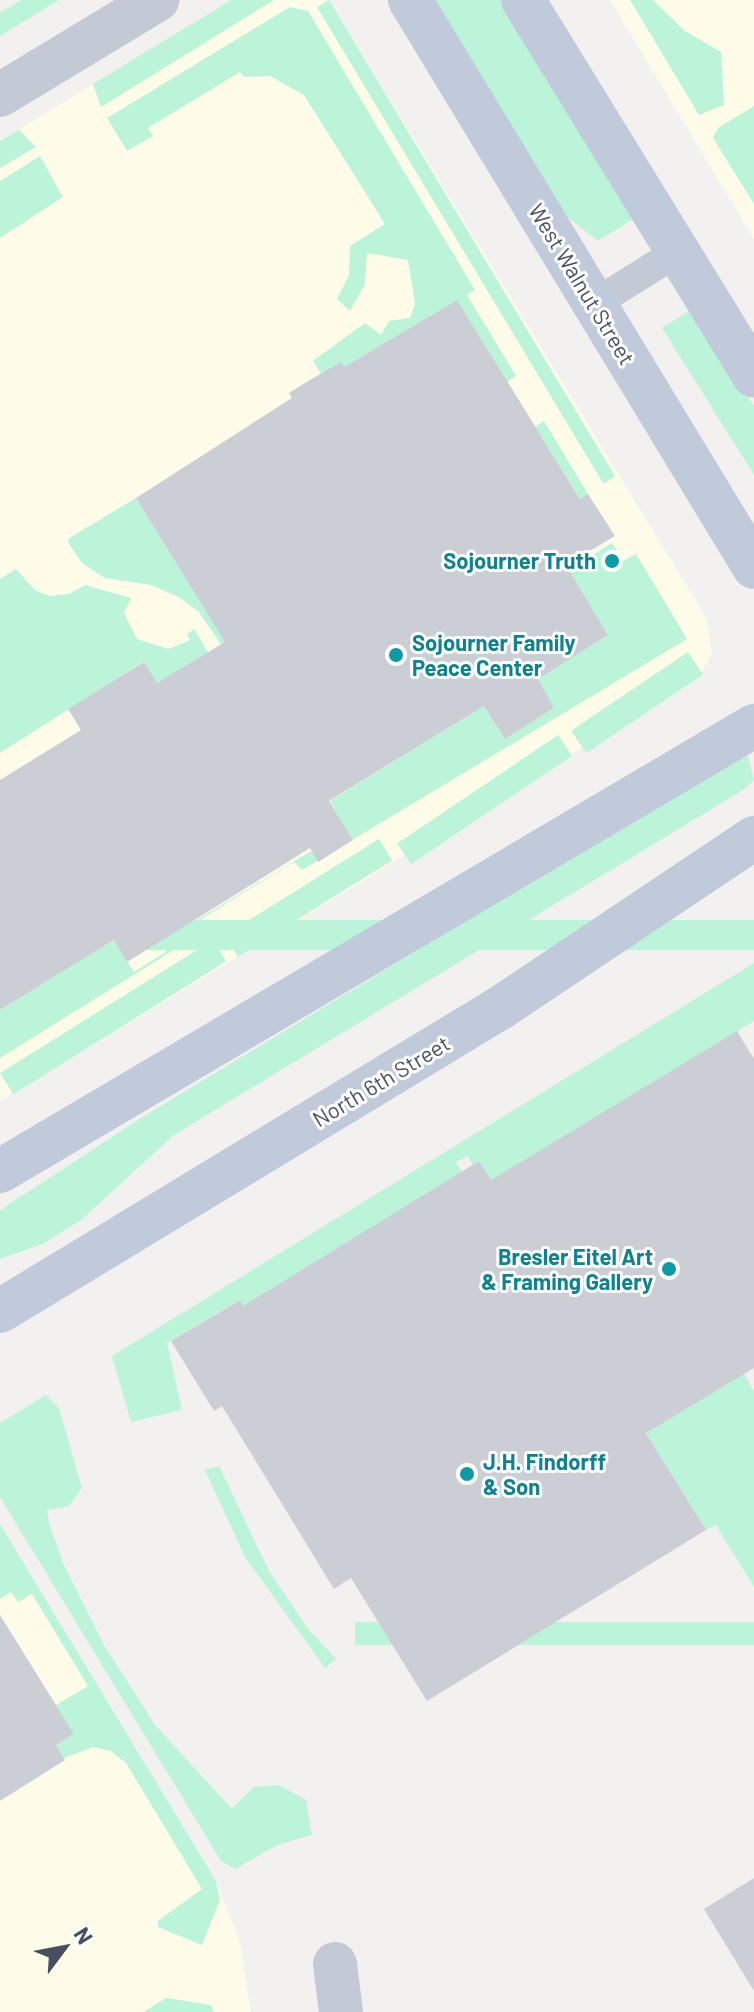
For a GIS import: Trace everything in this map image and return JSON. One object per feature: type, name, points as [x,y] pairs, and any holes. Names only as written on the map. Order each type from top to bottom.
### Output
[{"type":"main road","name":"West Walnut Street","points":[[410,0],[754,567]]},
{"type":"main road","points":[[523,0],[754,376]]},
{"type":"main road","points":[[0,1171],[754,726]]},
{"type":"main road","name":"North 6th Street","points":[[0,1311],[500,1008],[754,838]]},
{"type":"street","points":[[0,95],[157,0]]},
{"type":"street","points":[[335,1964],[341,2012]]},
{"type":"lane","points":[[594,304],[677,252]]},
{"type":"shaded area","points":[[231,0],[329,0],[707,619],[712,654],[700,676],[0,1101],[0,141]]},
{"type":"shaded area","points":[[610,0],[754,0],[754,239]]},
{"type":"shaded area","points":[[0,1524],[216,1881],[240,1942],[251,2012],[0,2012]]},
{"type":"green space","points":[[21,0],[59,0],[0,36],[0,13]]},
{"type":"green space","points":[[231,0],[274,0],[101,107],[93,84]]},
{"type":"green space","points":[[329,0],[615,477],[603,484],[317,7]]},
{"type":"green space","points":[[430,0],[503,0],[633,219],[598,241],[565,215]]},
{"type":"green space","points":[[630,0],[653,0],[685,31],[721,52],[724,105],[699,115]]},
{"type":"green space","points":[[290,7],[308,11],[475,290],[467,295],[516,376],[489,394],[517,438],[544,421],[588,494],[580,499],[542,437],[514,453],[475,390],[502,373],[457,300],[344,367],[341,362],[321,374],[313,361],[365,323],[381,335],[389,321],[410,318],[415,304],[408,260],[367,253],[365,284],[350,311],[337,299],[349,275],[350,246],[385,224],[304,95],[270,76],[244,77],[240,72],[148,128],[153,136],[127,151],[107,118]]},
{"type":"green space","points":[[754,106],[754,204],[713,138],[718,128]]},
{"type":"green space","points":[[19,130],[36,147],[0,168],[0,141]]},
{"type":"green space","points":[[40,156],[63,197],[0,238],[0,181]]},
{"type":"green space","points":[[691,310],[754,406],[754,475],[662,328]]},
{"type":"green space","points":[[136,498],[228,646],[224,649],[199,612],[179,597],[151,585],[105,578],[82,563],[69,544],[68,539]]},
{"type":"green space","points":[[612,543],[623,561],[636,554],[687,639],[302,870],[294,862],[167,940],[172,951],[0,1058],[0,1010],[114,940],[134,972],[166,952],[160,942],[346,830],[330,801],[484,706],[505,739],[554,708],[537,679],[608,635],[569,570]]},
{"type":"green space","points":[[16,569],[35,590],[49,596],[69,594],[85,585],[131,598],[124,613],[137,639],[169,649],[190,640],[187,634],[194,629],[211,657],[157,683],[143,662],[0,753],[0,579]]},
{"type":"green space","points":[[688,652],[703,674],[586,753],[571,731]]},
{"type":"green space","points":[[558,735],[572,756],[411,864],[397,843]]},
{"type":"green space","points":[[748,756],[754,780],[743,790],[174,1135],[81,1220],[42,1244],[0,1259],[0,1211],[8,1205],[141,1118],[719,768]]},
{"type":"green space","points":[[379,839],[392,860],[238,957],[225,935]]},
{"type":"green space","points":[[147,920],[754,920],[754,950],[147,950]]},
{"type":"green space","points":[[213,940],[226,961],[13,1094],[0,1073]]},
{"type":"green space","points":[[754,963],[754,1021],[521,1162],[673,1416],[744,1374],[754,1391],[754,1587],[716,1525],[706,1530],[479,1161],[473,1165],[468,1156],[456,1162],[462,1172],[243,1306],[239,1300],[167,1343],[182,1410],[131,1422],[112,1356]]},
{"type":"green space","points":[[46,1395],[59,1408],[82,1488],[69,1506],[47,1510],[49,1523],[63,1563],[104,1645],[155,1725],[232,1809],[254,1787],[279,1785],[306,1800],[312,1835],[277,1845],[235,1869],[221,1861],[0,1497],[0,1423]]},
{"type":"green space","points":[[219,1466],[269,1571],[308,1629],[336,1659],[325,1668],[245,1557],[205,1470]]},
{"type":"green space","points":[[0,1524],[216,1881],[220,1900],[202,1945],[158,1927],[158,1921],[202,1889],[126,1763],[111,1751],[93,1747],[64,1758],[56,1745],[74,1734],[56,1705],[88,1686],[32,1594],[18,1602],[11,1592],[0,1599]]},
{"type":"green space","points":[[355,1622],[754,1622],[754,1645],[355,1645]]},
{"type":"green space","points":[[166,1998],[211,2005],[214,2012],[143,2012]]},
{"type":"building","name":"Sojourner Family Peace Center","points":[[457,300],[580,499],[588,494],[615,536],[566,565],[608,635],[538,679],[554,708],[505,739],[484,706],[329,801],[353,840],[318,862],[310,848],[127,962],[114,940],[0,1010],[0,780],[81,730],[68,709],[144,662],[157,683],[225,642],[136,498],[292,398],[289,393],[310,380],[341,362],[344,367]]},
{"type":"building","name":"J.H. Findorff & Son","points":[[737,1031],[754,1059],[754,1368],[646,1433],[706,1530],[427,1701],[351,1578],[334,1589],[222,1406],[214,1411],[171,1341],[240,1300],[243,1306],[479,1161],[491,1180]]},
{"type":"building","points":[[0,1615],[74,1734],[56,1745],[65,1760],[0,1801]]},
{"type":"building","points":[[754,1878],[754,1991],[704,1909]]},
{"type":"place","name":"Sojourner Truth","points":[[612,561]]},
{"type":"place","name":"Sojourner Family Peace Center","points":[[396,655]]},
{"type":"place","name":"Bresler Eitel Art & Framing Gallery","points":[[669,1269]]},
{"type":"place","name":"J.H. Findorff & Son","points":[[467,1474]]}]
